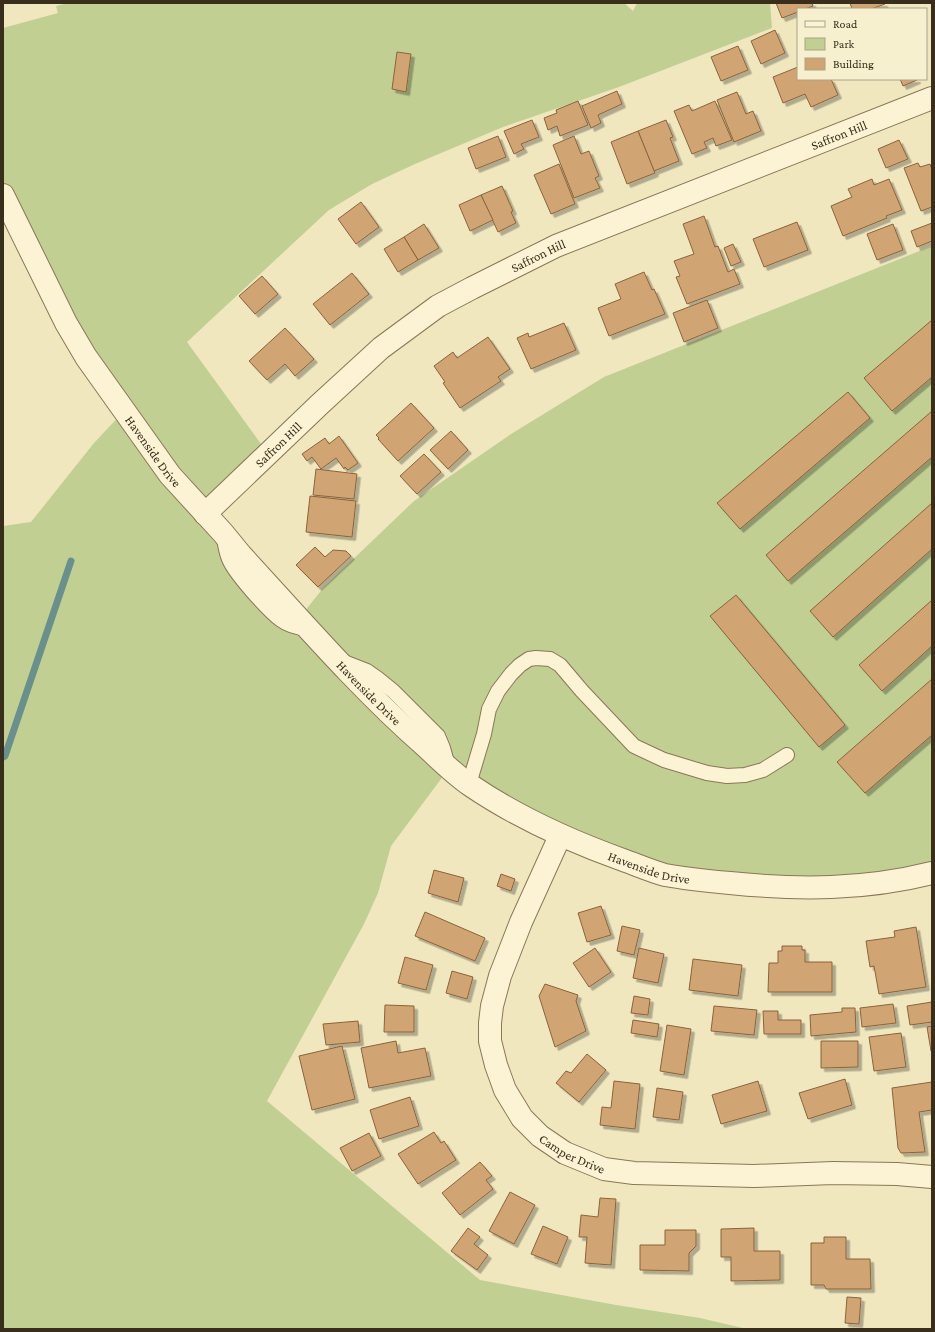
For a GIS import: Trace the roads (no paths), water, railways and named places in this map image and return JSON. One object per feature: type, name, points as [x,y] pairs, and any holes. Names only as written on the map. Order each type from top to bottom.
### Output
[{"type":"street","name":"Saffron Hill","points":[[205,514],[381,348],[438,306],[556,246],[932,98]]},
{"type":"street","name":"Havenside Drive","points":[[3,195],[8,219],[86,357],[170,475],[309,629],[391,717],[469,784],[507,808],[560,836],[664,874],[695,880],[745,885],[820,888],[853,887],[894,881],[932,873]]},
{"type":"street","name":"Camper Drive","points":[[560,836],[521,922],[500,976],[492,1006],[490,1023],[490,1041],[504,1090],[522,1118],[540,1136],[565,1152],[604,1169],[634,1173],[754,1176],[876,1173],[932,1177]]},
{"type":"lane","points":[[469,784],[484,734],[489,709],[498,690],[520,665],[536,658],[550,659],[560,665],[582,691],[634,746],[664,760],[707,773],[727,776],[745,775],[763,770],[787,755]]},
{"type":"waterway","points":[[3,757],[5,756],[71,561]]}]
